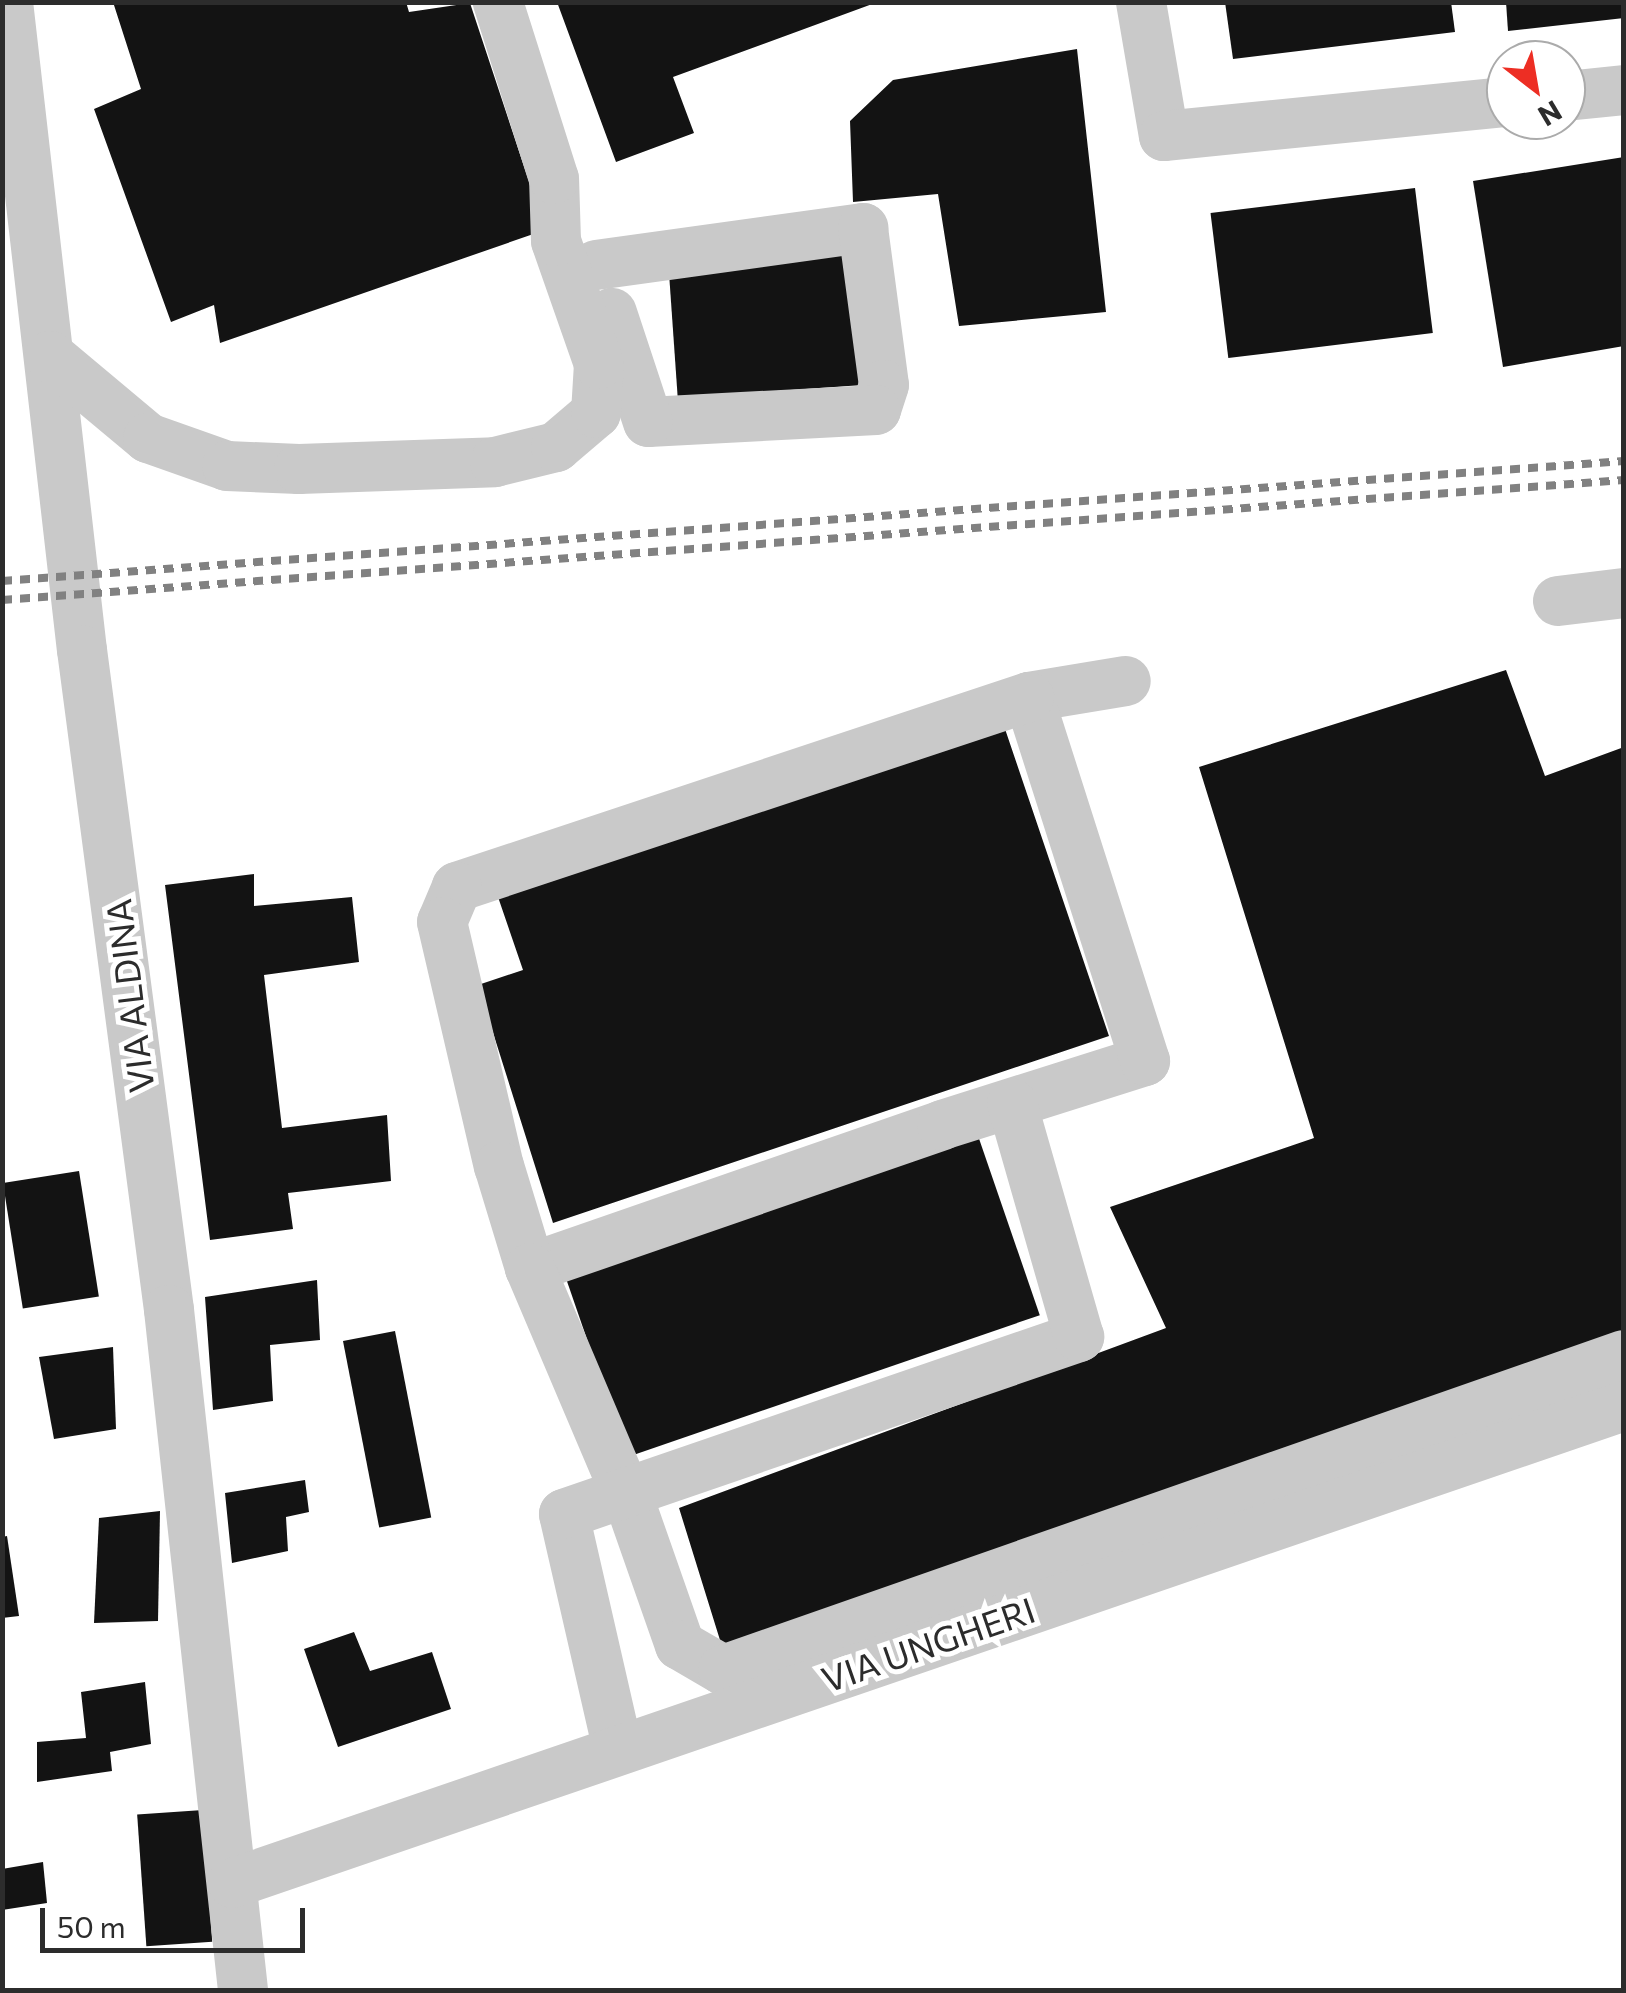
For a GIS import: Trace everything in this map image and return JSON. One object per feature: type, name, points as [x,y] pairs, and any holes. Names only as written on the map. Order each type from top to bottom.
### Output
[{"type":"street","name":"VIA ALDINA","points":[[8,2],[82,650],[169,1310],[243,1990]]},
{"type":"street","points":[[50,356],[148,438],[226,466],[299,469],[494,462],[556,447],[596,413],[598,364],[556,240],[554,179],[498,2]]},
{"type":"street","points":[[1141,2],[1164,136],[1486,104]]},
{"type":"street","points":[[1586,94],[1624,90]]},
{"type":"street","points":[[556,217],[591,248],[596,265],[648,422],[876,410],[884,385],[863,228],[596,265]]},
{"type":"street","points":[[1558,601],[1624,592]]},
{"type":"street","points":[[1126,680],[1030,697],[457,887],[442,922],[498,1166],[530,1268],[626,1493],[680,1645],[723,1670],[1624,1355]]},
{"type":"street","points":[[530,1268],[1012,1102],[1145,1061],[1030,697]]},
{"type":"street","points":[[618,1750],[564,1514],[1079,1336],[1012,1102]]},
{"type":"street","name":"VIA UNGHERI","points":[[233,1883],[1624,1406]]},
{"type":"building","points":[[113,2],[406,2],[409,12],[470,3],[545,230],[220,343],[214,305],[171,322],[94,109],[141,89]]},
{"type":"building","points":[[557,2],[875,3],[673,77],[694,133],[616,162]]},
{"type":"building","points":[[1225,2],[1451,2],[1455,32],[1233,59]]},
{"type":"building","points":[[1506,2],[1624,2],[1624,18],[1508,31]]},
{"type":"building","points":[[1077,49],[1106,312],[959,326],[938,194],[853,202],[850,121],[893,80]]},
{"type":"building","points":[[1624,157],[1624,346],[1503,367],[1473,181]]},
{"type":"building","points":[[1415,188],[1433,333],[1228,358],[1211,213]]},
{"type":"building","points":[[857,252],[866,385],[678,398],[668,265]]},
{"type":"building","points":[[1506,670],[1545,776],[1624,747],[1624,1338],[724,1653],[679,1508],[1166,1328],[1110,1207],[1314,1138],[1199,767]]},
{"type":"building","points":[[1003,723],[1109,1036],[553,1223],[478,985],[523,970],[498,897]]},
{"type":"building","points":[[254,874],[254,906],[352,897],[359,962],[264,975],[282,1128],[387,1115],[391,1181],[288,1193],[293,1229],[210,1240],[165,885]]},
{"type":"building","points":[[975,1127],[1040,1315],[628,1457],[563,1269]]},
{"type":"building","points":[[79,1171],[99,1296],[23,1308],[3,1183]]},
{"type":"building","points":[[317,1280],[320,1340],[270,1345],[273,1401],[213,1410],[205,1297]]},
{"type":"building","points":[[395,1331],[431,1518],[379,1528],[343,1341]]},
{"type":"building","points":[[113,1347],[116,1429],[54,1439],[39,1357]]},
{"type":"building","points":[[305,1480],[309,1512],[286,1517],[288,1551],[232,1563],[225,1493]]},
{"type":"building","points":[[160,1511],[158,1621],[94,1623],[99,1518]]},
{"type":"building","points":[[7,1536],[19,1616],[2,1618],[2,1537]]},
{"type":"building","points":[[354,1632],[370,1671],[432,1652],[451,1709],[338,1747],[304,1649]]},
{"type":"building","points":[[145,1682],[151,1744],[110,1752],[112,1771],[37,1782],[37,1742],[86,1738],[81,1692]]},
{"type":"building","points":[[203,1810],[212,1942],[146,1946],[137,1815]]},
{"type":"building","points":[[43,1862],[47,1903],[2,1910],[2,1869]]},
{"type":"railway","points":[[2,581],[1624,461]]},
{"type":"railway","points":[[2,600],[1624,480]]}]
